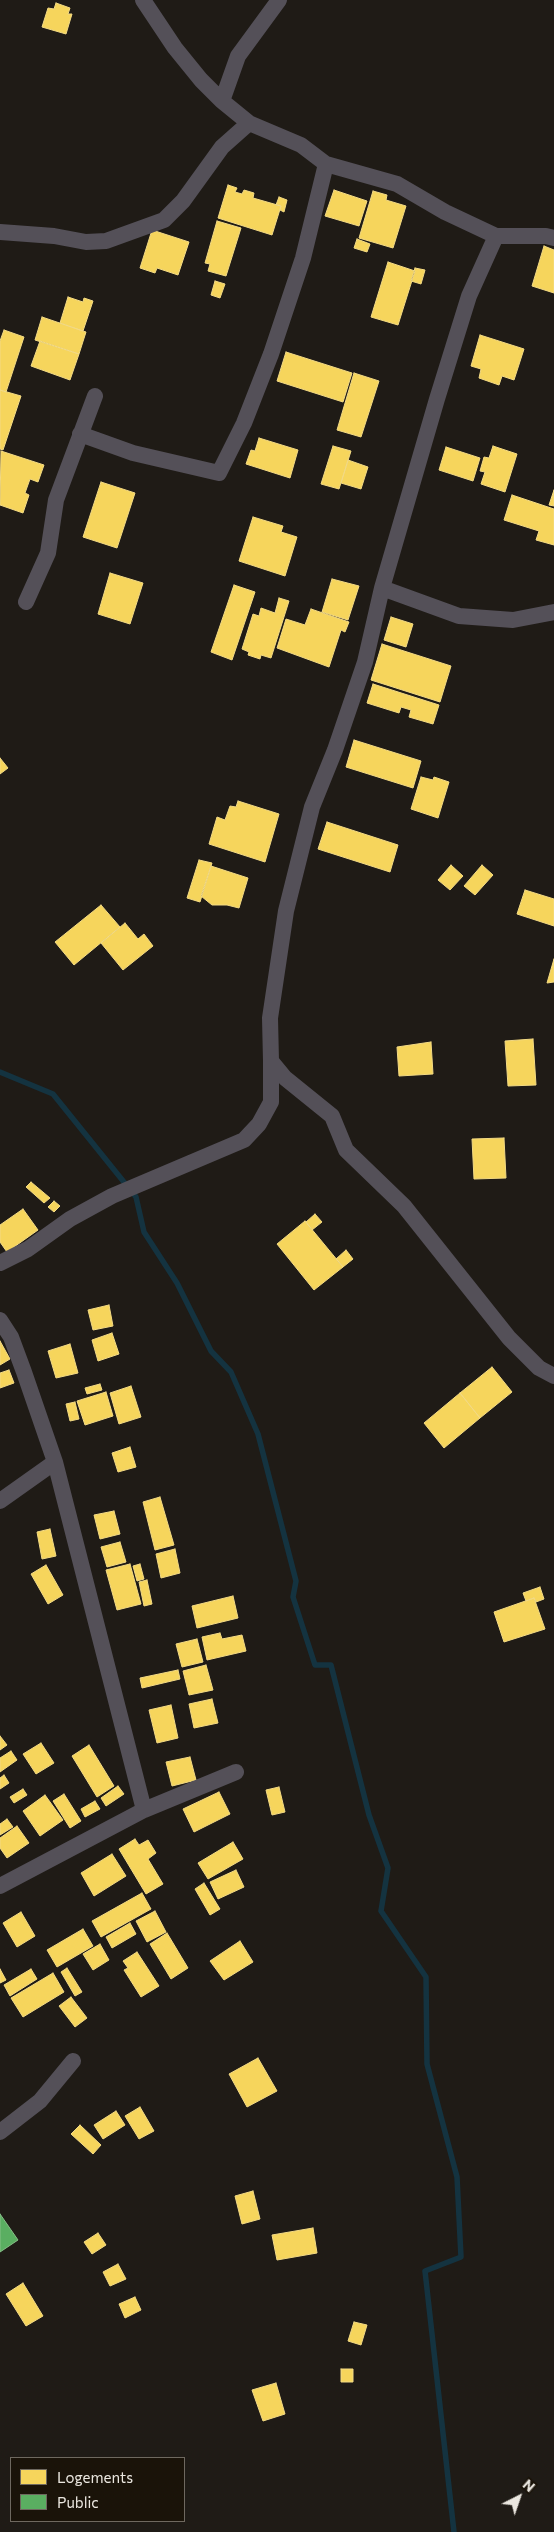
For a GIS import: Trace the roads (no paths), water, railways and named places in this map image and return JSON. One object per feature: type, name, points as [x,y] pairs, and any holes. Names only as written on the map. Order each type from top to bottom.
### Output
[{"type":"street","points":[[143,0],[175,48],[222,101],[250,123],[301,145],[326,164],[397,184],[444,212],[496,236],[546,236],[554,238]]},
{"type":"street","points":[[222,101],[238,56],[279,0]]},
{"type":"street","points":[[0,232],[54,236],[86,242],[106,241],[164,220],[183,201],[222,147],[250,123]]},
{"type":"street","points":[[80,434],[133,453],[219,473],[244,423],[271,354],[303,258],[326,164]]},
{"type":"street","points":[[0,1262],[28,1249],[70,1219],[112,1196],[244,1140],[259,1124],[271,1102],[270,1018],[286,911],[312,807],[335,750],[365,662],[382,588],[469,296],[496,236]]},
{"type":"street","points":[[26,602],[48,552],[56,500],[95,396]]},
{"type":"street","points":[[382,588],[459,616],[513,620],[554,612]]},
{"type":"street","points":[[271,1061],[286,1078],[332,1116],[346,1150],[404,1206],[509,1338],[539,1368],[554,1376]]},
{"type":"street","points":[[0,1320],[11,1338],[21,1363],[55,1462],[144,1810]]},
{"type":"street","points":[[0,1501],[55,1462]]},
{"type":"street","points":[[0,1886],[144,1810],[236,1772]]},
{"type":"street","points":[[0,2132],[40,2100],[73,2061]]},
{"type":"waterway","points":[[0,1072],[53,1094],[136,1197],[144,1232],[177,1283],[211,1351],[231,1372],[258,1434],[296,1581],[293,1597],[315,1665],[331,1665],[369,1815],[388,1868],[381,1911],[426,1977],[427,2064],[457,2177],[461,2257],[425,2271],[454,2532]]}]
